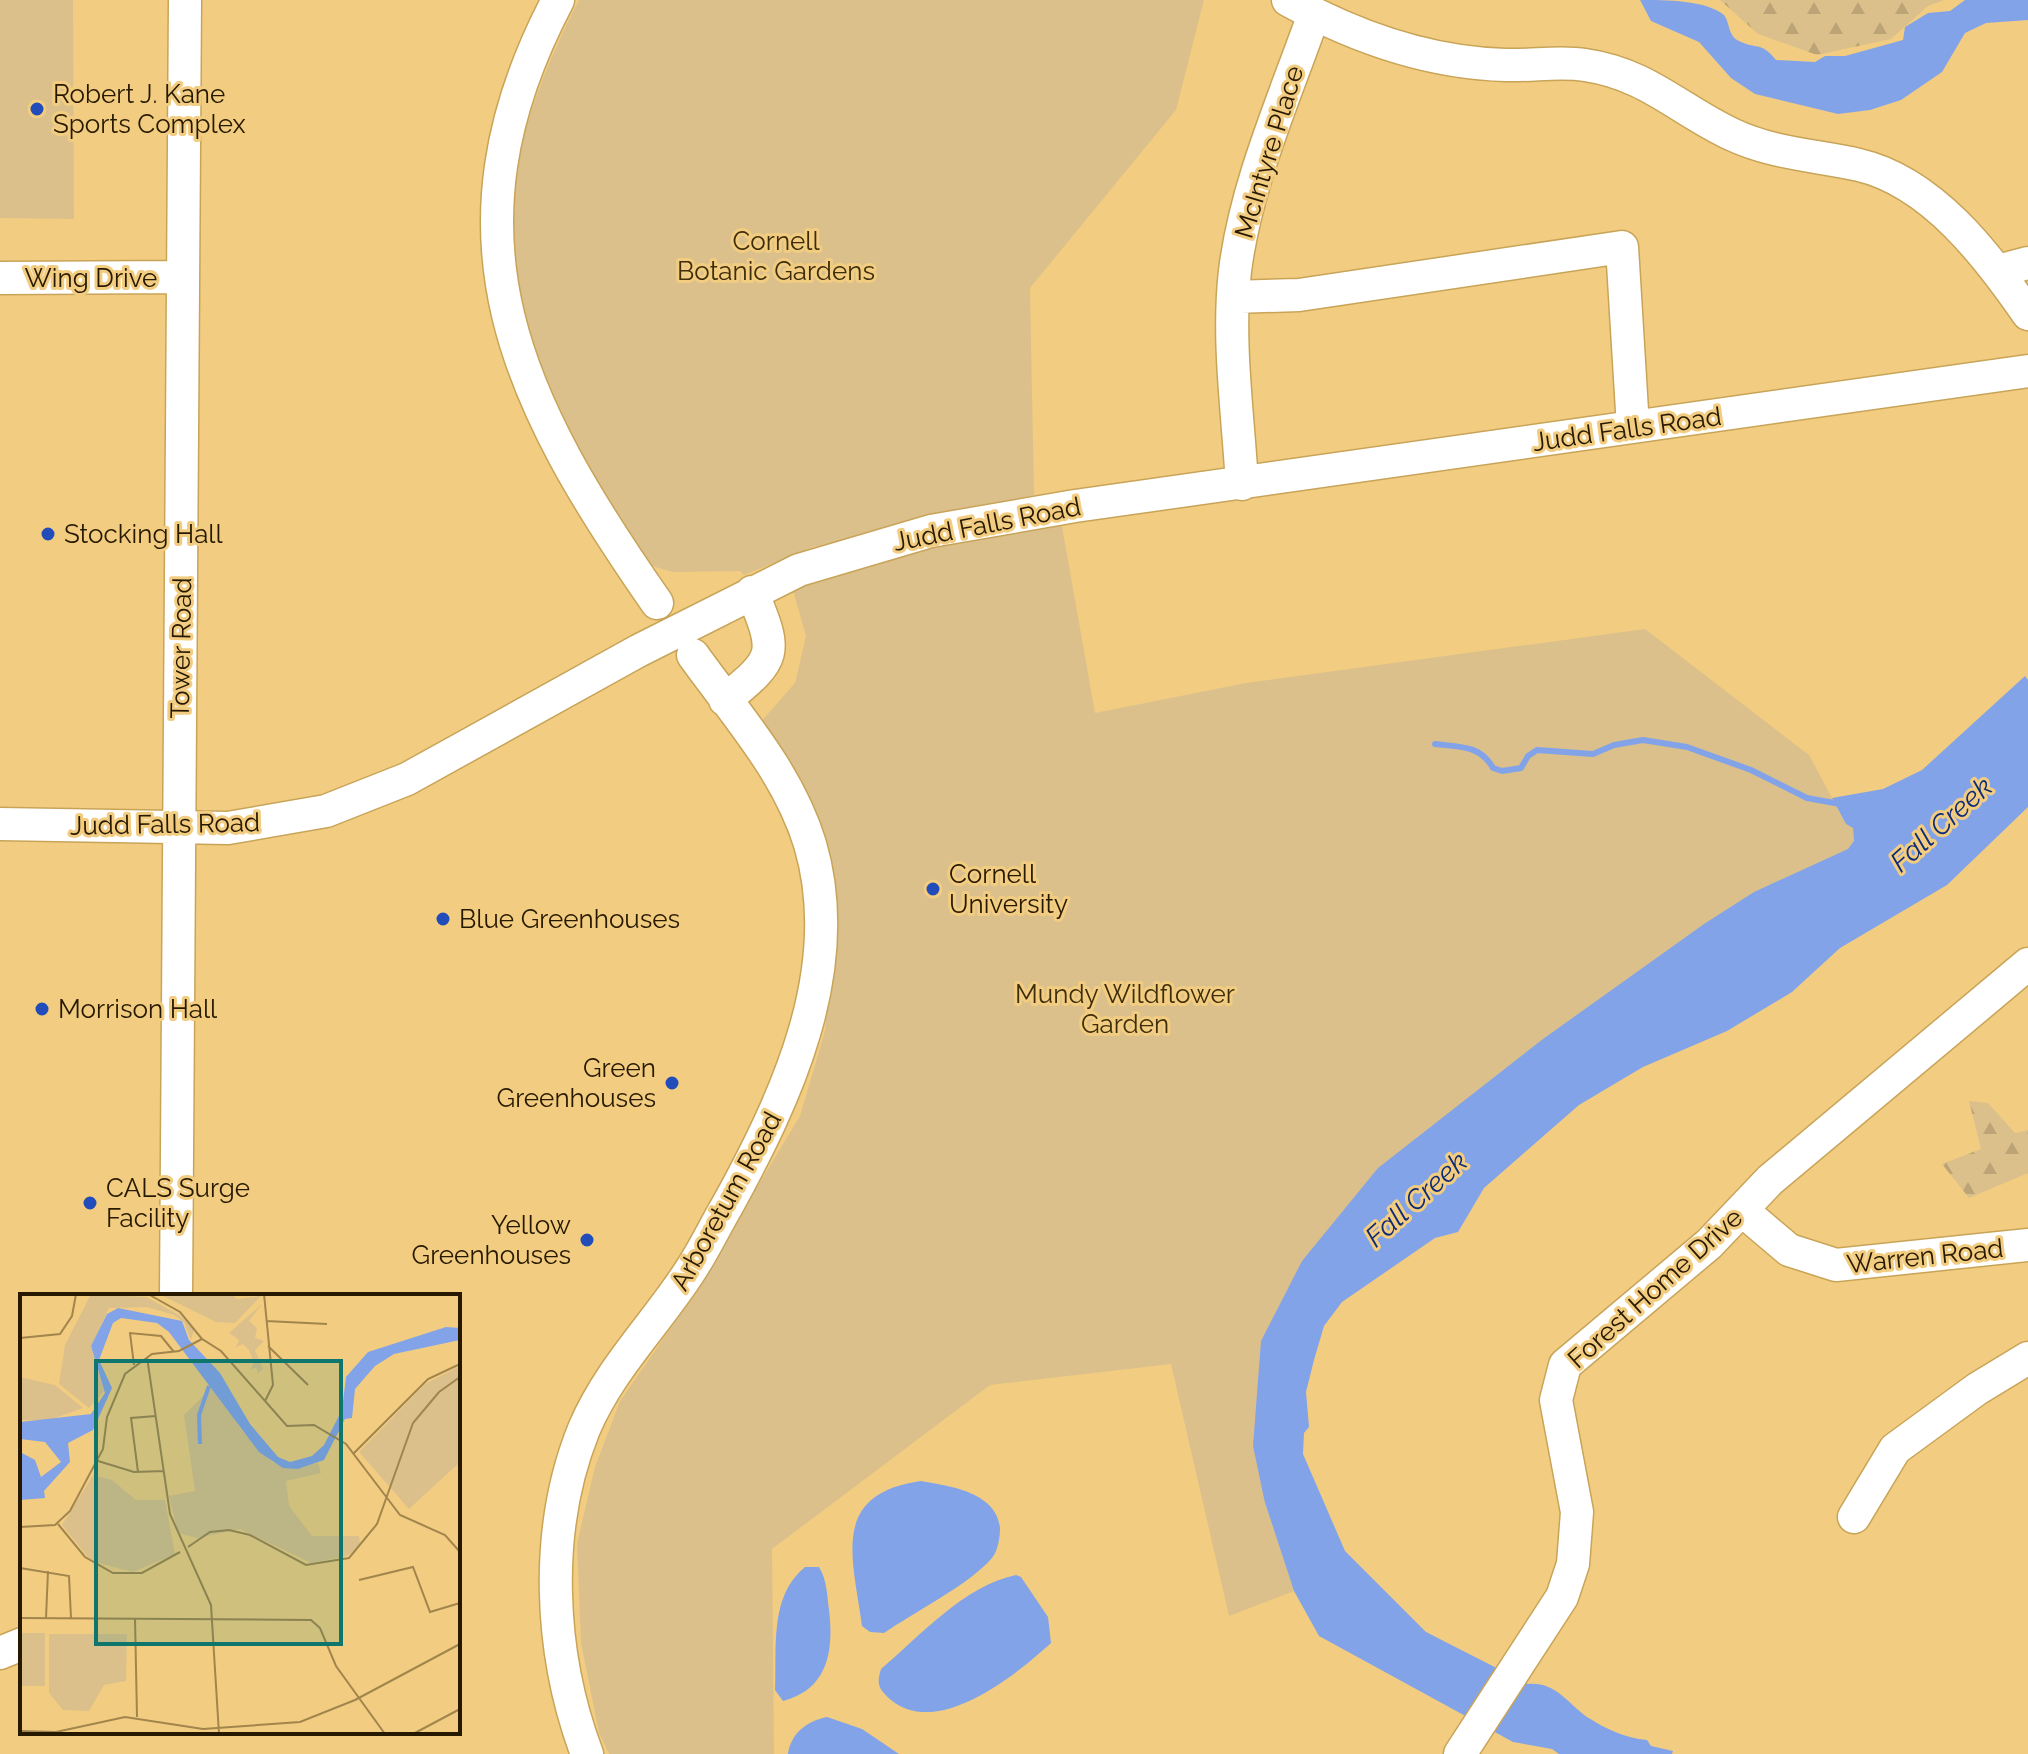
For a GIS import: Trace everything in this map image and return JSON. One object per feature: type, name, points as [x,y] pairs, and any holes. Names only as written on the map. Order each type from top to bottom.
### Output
[{"type":"street","name":"Tower Road","points":[[176,1294],[185,0]]},
{"type":"street","points":[[558,0],[532,52],[502,148],[495,234],[505,301],[534,396],[563,460],[591,508],[657,603]]},
{"type":"street","points":[[1301,7],[1395,47],[1463,61],[1586,65],[1625,74],[1662,91],[1707,121],[1753,144],[1804,157],[1862,166],[1892,177],[2013,267],[2028,314]]},
{"type":"street","name":"McIntyre Place","points":[[1242,484],[1233,297],[1243,226],[1301,7]]},
{"type":"street","points":[[1233,297],[1299,295],[1622,247],[1633,427]]},
{"type":"street","name":"Wing Drive","points":[[0,278],[182,277]]},
{"type":"street","name":"Judd Falls Road","points":[[0,824],[179,829],[277,822],[373,795],[752,592],[799,570],[931,531],[1075,506],[2028,371]]},
{"type":"street","points":[[725,700],[758,673],[770,649],[770,635],[752,592]]},
{"type":"street","name":"Arboretum Road","points":[[587,1754],[574,1719],[558,1620],[558,1539],[572,1465],[601,1395],[628,1353],[691,1271],[781,1101],[799,1053],[818,953],[820,902],[817,872],[800,817],[773,765],[693,655]]},
{"type":"street","name":"Forest Home Drive","points":[[1460,1754],[1562,1597],[1577,1535],[1577,1512],[1556,1400],[1565,1365],[1743,1211],[1770,1180],[2028,964]]},
{"type":"street","name":"Warren Road","points":[[1743,1211],[1789,1250],[1836,1265],[2028,1245]]},
{"type":"street","points":[[1854,1517],[1895,1449],[1977,1389],[2028,1358]]},
{"type":"street","points":[[0,1653],[20,1645]]},
{"type":"green space","name":"Robert J. Kane Sports Complex","points":[[0,0],[73,0],[74,219],[0,218]]},
{"type":"green space","name":"Cornell Botanic Gardens","points":[[579,0],[1204,0],[1176,110],[1030,288],[1034,495],[813,547],[744,575],[740,571],[673,572],[645,564],[595,489],[558,413],[532,340],[515,266],[513,194],[522,144],[547,70]]},
{"type":"green space","points":[[1720,0],[1944,0],[1928,6],[1891,39],[1817,55],[1758,34]]},
{"type":"green space","name":"Mundy Wildflower Garden","points":[[1061,521],[1095,713],[1246,683],[1645,629],[1809,755],[1846,824],[1853,828],[1854,842],[1848,850],[1754,892],[1543,1039],[1302,1261],[1265,1504],[1294,1591],[1229,1616],[1171,1364],[990,1385],[772,1549],[774,1754],[609,1754],[599,1733],[581,1643],[577,1544],[595,1467],[620,1401],[677,1319],[800,1116],[825,1031],[833,936],[759,724],[795,683],[806,636],[792,587],[905,552]]},
{"type":"green space","points":[[1969,1101],[1988,1103],[2015,1133],[2028,1130],[2028,1173],[1969,1198],[1942,1164],[1981,1149]]},
{"type":"water","points":[[1640,0],[1707,6],[1724,15],[1735,39],[1762,48],[1776,60],[1815,62],[1825,56],[1845,56],[1903,40],[1905,27],[1928,13],[1950,11],[1965,0],[2028,0],[2028,20],[1986,23],[1965,33],[1942,72],[1901,100],[1870,110],[1838,114],[1755,94],[1731,78],[1699,42],[1651,21]]},
{"type":"water","name":"Fall Creek","points":[[2025,676],[2028,680],[2028,807],[1947,885],[1840,948],[1792,992],[1727,1031],[1643,1067],[1579,1105],[1484,1188],[1458,1232],[1435,1238],[1342,1302],[1324,1326],[1306,1392],[1309,1427],[1304,1433],[1303,1454],[1345,1551],[1426,1632],[1528,1684],[1546,1686],[1587,1717],[1609,1729],[1647,1740],[1651,1746],[1673,1751],[1672,1754],[1559,1754],[1552,1749],[1513,1742],[1319,1636],[1294,1591],[1265,1503],[1253,1446],[1261,1341],[1302,1261],[1378,1168],[1543,1039],[1754,892],[1848,849],[1854,841],[1853,828],[1846,824],[1832,798],[1883,789],[1922,770]]},
{"type":"water","points":[[921,1481],[970,1493],[990,1506],[1000,1528],[997,1548],[982,1568],[956,1588],[884,1633],[870,1632],[862,1626],[852,1554],[860,1515],[872,1500],[892,1488]]},
{"type":"water","points":[[805,1567],[819,1567],[825,1582],[830,1625],[829,1654],[819,1678],[798,1695],[783,1701],[775,1690],[777,1624],[785,1593]]},
{"type":"water","points":[[1016,1575],[1021,1577],[1048,1617],[1051,1643],[998,1685],[953,1707],[931,1712],[910,1710],[884,1693],[879,1683],[881,1669],[961,1601],[997,1581]]},
{"type":"water","points":[[827,1717],[862,1729],[899,1754],[788,1754],[801,1729]]},
{"type":"waterway","points":[[1435,744],[1476,751],[1493,768],[1502,771],[1521,768],[1528,756],[1537,750],[1593,754],[1614,745],[1643,740],[1687,747],[1751,770],[1807,798],[1840,804]]},
{"type":"place","name":"Robert J. Kane Sports Complex","points":[[37,109]]},
{"type":"place","name":"Stocking Hall","points":[[48,534]]},
{"type":"place","name":"Cornell University","points":[[933,889]]},
{"type":"place","name":"Blue Greenhouses","points":[[443,919]]},
{"type":"place","name":"Morrison Hall","points":[[42,1009]]},
{"type":"place","name":"Green Greenhouses","points":[[672,1083]]},
{"type":"place","name":"CALS Surge Facility","points":[[90,1203]]},
{"type":"place","name":"Yellow Greenhouses","points":[[587,1240]]}]
